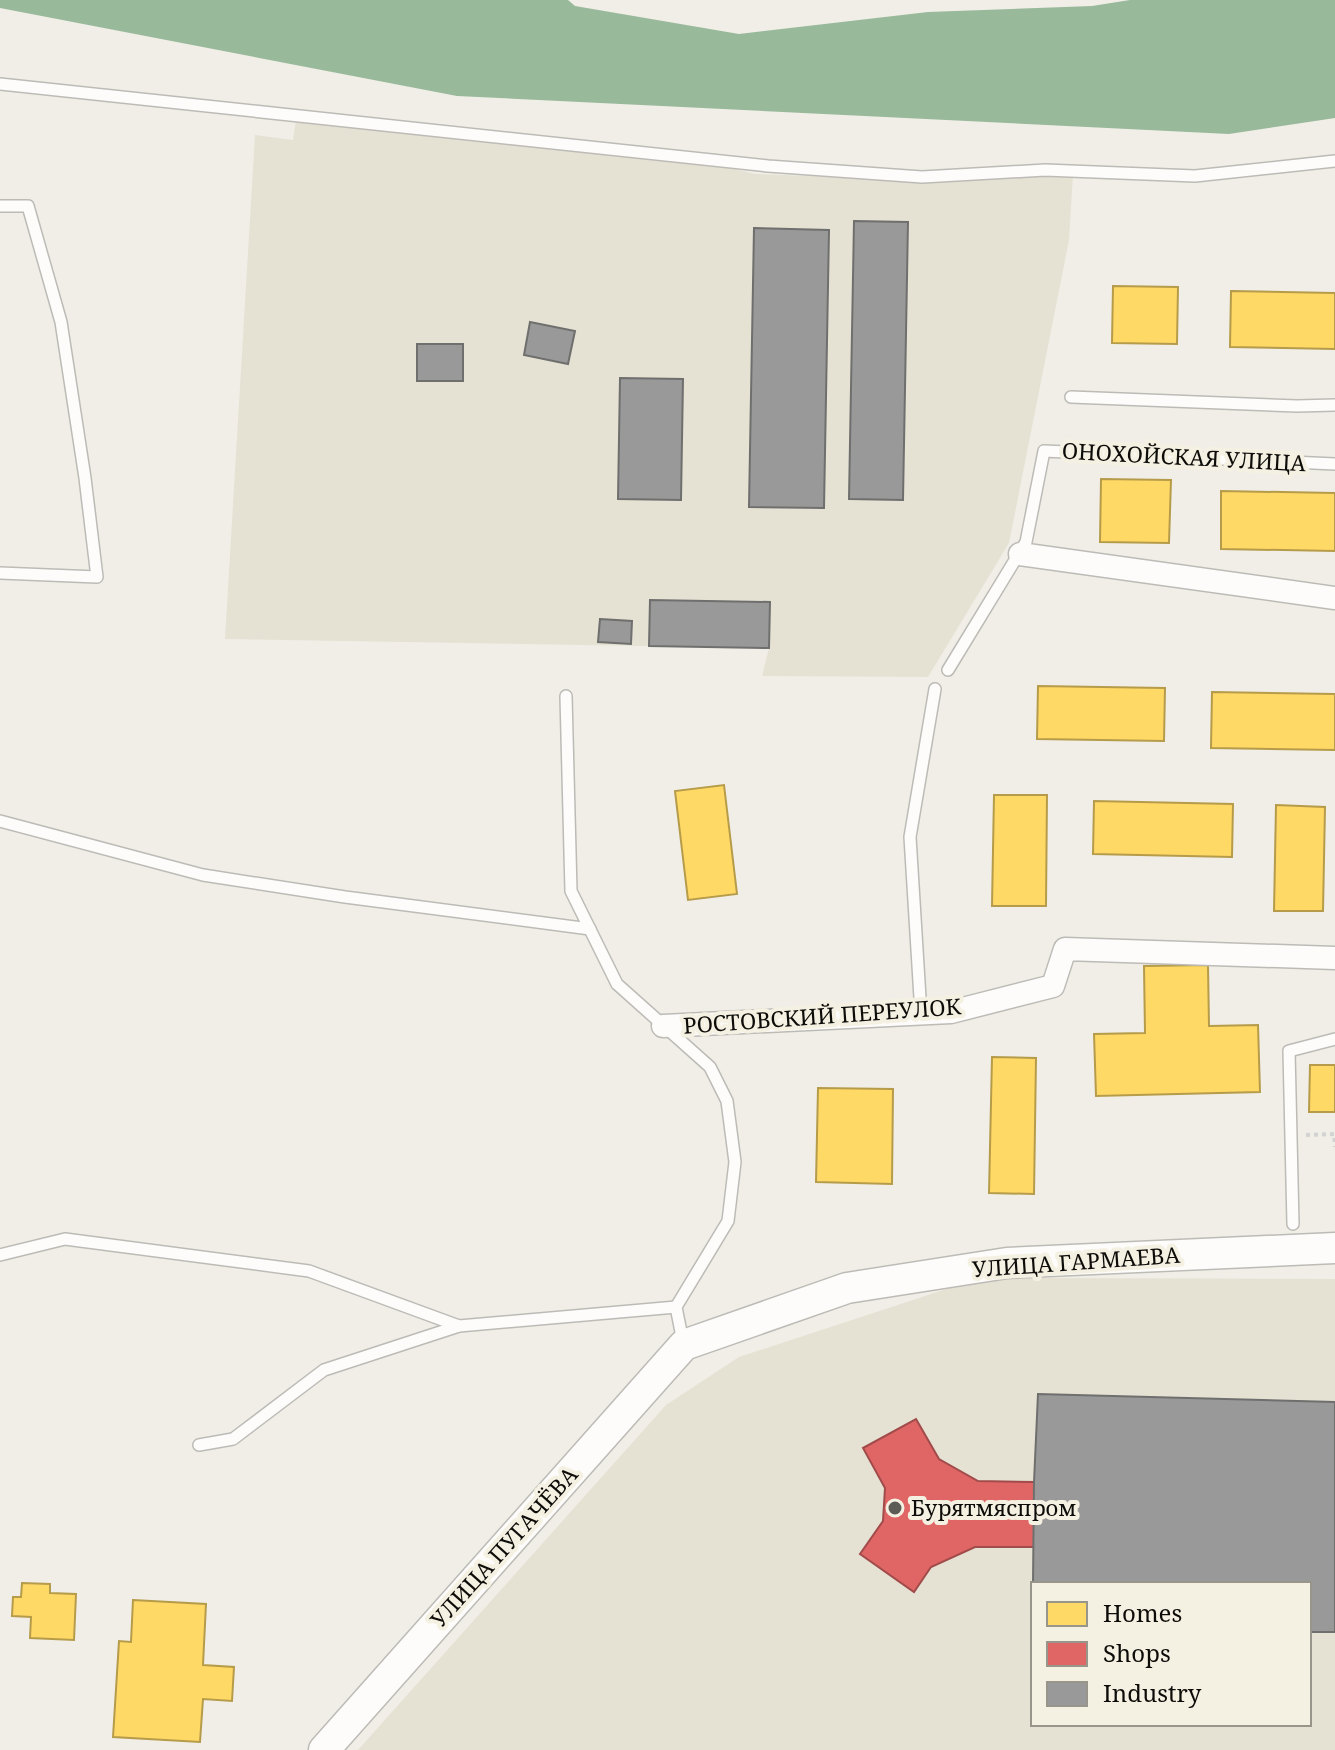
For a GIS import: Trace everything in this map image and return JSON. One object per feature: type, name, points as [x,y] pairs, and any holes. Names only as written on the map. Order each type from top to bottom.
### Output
[{"type":"street","points":[[1020,554],[1335,598]]},
{"type":"street","name":"РОСТОВСКИЙ ПЕРЕУЛОК","points":[[663,1026],[951,1012],[1053,986],[1065,949],[1335,958]]},
{"type":"street","name":"УЛИЦА ГАРМАЕВА","points":[[684,1345],[847,1288],[1007,1263],[1335,1248]]},
{"type":"street","name":"УЛИЦА ПУГАЧЁВА","points":[[324,1750],[684,1345]]},
{"type":"lane","points":[[0,84],[768,166],[922,177],[1045,170],[1195,176],[1335,161]]},
{"type":"lane","points":[[0,206],[28,206],[61,322],[97,577],[0,573]]},
{"type":"lane","points":[[1071,397],[1335,405]]},
{"type":"lane","name":"ОНОХОЙСКАЯ УЛИЦА","points":[[948,670],[1026,542],[1044,451],[1335,464]]},
{"type":"lane","points":[[921,1014],[910,837],[935,689]]},
{"type":"lane","points":[[566,696],[571,891],[617,984],[710,1067],[727,1101],[735,1162],[728,1221],[676,1307],[684,1345]]},
{"type":"lane","points":[[0,821],[203,875],[590,929]]},
{"type":"lane","points":[[1293,1224],[1289,1051],[1335,1039]]},
{"type":"lane","points":[[0,1255],[65,1239],[309,1271],[459,1326]]},
{"type":"lane","points":[[199,1445],[233,1439],[324,1370],[459,1326],[676,1307]]},
{"type":"path","points":[[1291,1135],[1334,1134],[1335,1147]]},
{"type":"shaded area","points":[[0,0],[568,0],[575,6],[739,34],[928,12],[1092,6],[1130,0],[1335,0],[1335,118],[1229,134],[457,96],[0,8]]},
{"type":"shaded area","points":[[296,119],[658,151],[755,174],[944,181],[1073,175],[1069,240],[1009,543],[928,677],[762,676],[769,648],[225,639],[255,135],[293,140]]},
{"type":"shaded area","name":"Бурятмяспром","points":[[980,1278],[1335,1279],[1335,1750],[358,1750],[666,1405],[739,1357]]},
{"type":"building: Homes","points":[[1113,286],[1178,287],[1177,344],[1112,343]]},
{"type":"building: Homes","points":[[1231,291],[1335,293],[1335,349],[1230,347]]},
{"type":"building: Homes","points":[[1101,479],[1171,480],[1169,543],[1100,542]]},
{"type":"building: Homes","points":[[1221,491],[1335,493],[1335,551],[1221,549]]},
{"type":"building: Homes","points":[[1038,686],[1165,688],[1164,741],[1037,739]]},
{"type":"building: Homes","points":[[1212,692],[1335,694],[1335,750],[1211,748]]},
{"type":"building: Homes","points":[[724,785],[737,894],[688,900],[675,791]]},
{"type":"building: Homes","points":[[994,795],[1047,795],[1046,906],[992,906]]},
{"type":"building: Homes","points":[[1094,801],[1233,804],[1232,857],[1093,854]]},
{"type":"building: Homes","points":[[1276,805],[1325,807],[1323,911],[1274,911]]},
{"type":"building: Homes","points":[[1208,965],[1209,1026],[1258,1025],[1260,1092],[1096,1096],[1094,1034],[1145,1033],[1144,966]]},
{"type":"building: Homes","points":[[992,1057],[1036,1058],[1034,1194],[989,1193]]},
{"type":"building: Homes","points":[[1310,1065],[1335,1065],[1335,1112],[1309,1112]]},
{"type":"building: Homes","points":[[818,1088],[893,1089],[892,1184],[816,1182]]},
{"type":"building: Homes","points":[[22,1583],[50,1584],[50,1593],[76,1594],[74,1640],[30,1638],[31,1617],[12,1616],[13,1597],[21,1597]]},
{"type":"building: Homes","points":[[133,1600],[206,1604],[203,1665],[234,1667],[232,1701],[203,1699],[200,1742],[113,1737],[119,1641],[131,1642]]},
{"type":"building: Shops","points":[[916,1419],[939,1459],[978,1481],[1034,1482],[1034,1547],[975,1547],[931,1567],[914,1592],[860,1554],[883,1521],[885,1488],[863,1448]]},
{"type":"building: Industry","points":[[854,221],[908,222],[903,500],[849,499]]},
{"type":"building: Industry","points":[[754,228],[829,230],[824,508],[749,507]]},
{"type":"building: Industry","points":[[530,322],[575,331],[568,364],[524,355]]},
{"type":"building: Industry","points":[[417,344],[463,344],[463,381],[417,381]]},
{"type":"building: Industry","points":[[620,378],[683,379],[681,500],[618,499]]},
{"type":"building: Industry","points":[[650,600],[770,602],[769,648],[649,646]]},
{"type":"building: Industry","points":[[600,619],[632,621],[631,644],[598,642]]},
{"type":"building: Industry","points":[[1038,1394],[1335,1402],[1335,1632],[1311,1632],[1311,1582],[1033,1582]]},
{"type":"place","name":"Бурятмяспром","points":[[895,1508]]}]
